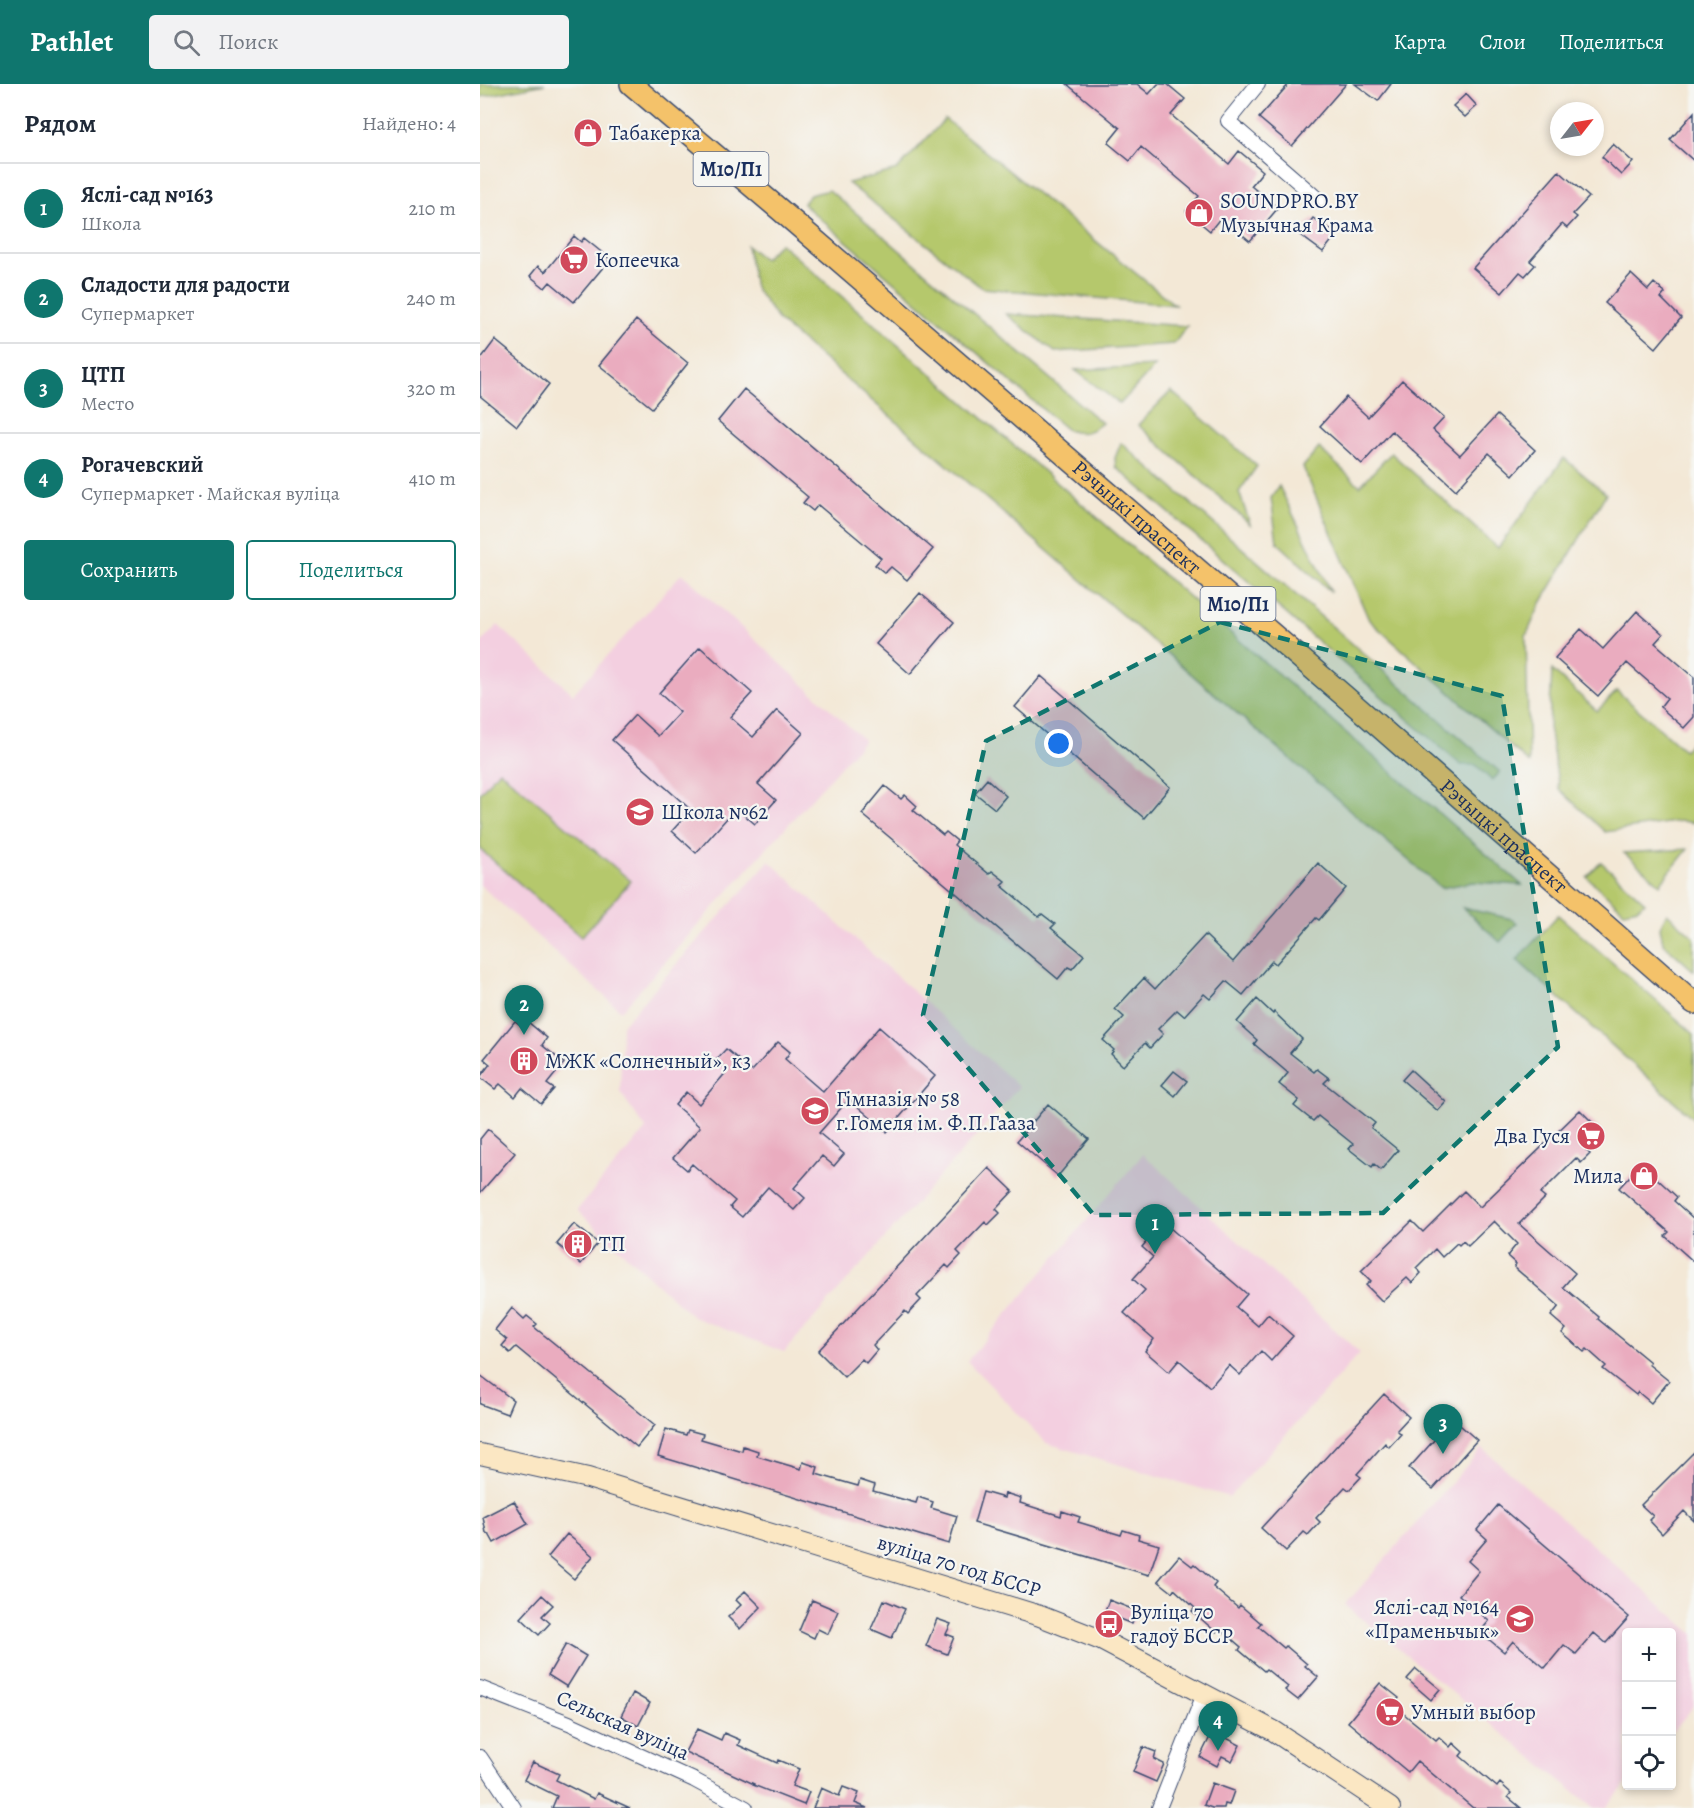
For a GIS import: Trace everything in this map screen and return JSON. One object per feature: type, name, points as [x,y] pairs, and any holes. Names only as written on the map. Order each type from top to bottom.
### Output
[{"type":"main road","name":"Рэчыцкі праспект","points":[[631,84],[1349,700],[1694,1003]]},
{"type":"street","points":[[1258,84],[1228,121],[1320,201]]},
{"type":"street","name":"вуліца 70 год БССР","points":[[480,1454],[588,1478],[1040,1616],[1101,1641],[1274,1731],[1390,1808]]},
{"type":"street","name":"Сельская вуліца","points":[[480,1688],[569,1723],[693,1780],[746,1808]]},
{"type":"street","points":[[1158,1808],[1204,1694]]},
{"type":"street","points":[[480,1757],[514,1808]]},
{"type":"highlighted area","points":[[1220,622],[1502,696],[1558,1047],[1383,1213],[1094,1215],[923,1015],[986,741]]},
{"type":"shaded area","name":"Школа №62","points":[[682,573],[864,740],[621,1011],[480,885],[480,644],[498,625],[573,694]]},
{"type":"shaded area","name":"Гімназія № 58 г.Гомеля ім. Ф.П.Гааза","points":[[769,861],[1019,1087],[784,1352],[693,1317],[577,1210],[646,1129],[620,1092],[622,1025]]},
{"type":"shaded area","points":[[1143,1154],[1360,1353],[1229,1497],[1046,1443],[967,1361]]},
{"type":"shaded area","name":"Яслі-сад №164 «Праменьчык»","points":[[1482,1448],[1694,1634],[1694,1706],[1676,1727],[1676,1628],[1622,1628],[1622,1789],[1606,1808],[1594,1808],[1345,1605]]},
{"type":"green space","points":[[480,84],[545,84],[480,97]]},
{"type":"green space","points":[[945,119],[1175,305],[982,288],[848,183],[897,170]]},
{"type":"green space","points":[[829,190],[1102,423],[1086,432],[1067,430],[803,204],[810,195]]},
{"type":"green space","points":[[780,243],[1522,885],[1473,882],[1441,888],[779,321],[755,288],[747,246],[764,259]]},
{"type":"green space","points":[[1006,314],[1187,326],[1174,344],[1055,352]]},
{"type":"green space","points":[[1155,366],[1120,404],[1075,370]]},
{"type":"green space","points":[[1171,391],[1257,466],[1239,492],[1250,524],[1138,425]]},
{"type":"green space","points":[[1121,443],[1500,772],[1492,781],[1476,765],[1461,765],[1116,467],[1115,458]]},
{"type":"green space","points":[[1319,448],[1360,486],[1391,453],[1498,548],[1564,458],[1606,494],[1541,603],[1526,636],[1529,763],[1369,620],[1303,467]]},
{"type":"green space","points":[[1279,486],[1331,592],[1277,542],[1271,498]]},
{"type":"green space","points":[[1552,670],[1597,711],[1617,691],[1684,750],[1694,739],[1694,823],[1681,821],[1605,832],[1559,789],[1549,727]]},
{"type":"green space","points":[[499,770],[631,881],[581,937],[480,849],[480,793]]},
{"type":"green space","points":[[1688,849],[1660,884],[1624,853]]},
{"type":"green space","points":[[1601,862],[1645,902],[1638,908],[1624,911],[1587,877]]},
{"type":"green space","points":[[1463,908],[1512,919],[1517,923],[1500,942]]},
{"type":"green space","points":[[1667,913],[1694,937],[1694,971],[1663,943],[1660,927]]},
{"type":"green space","points":[[1558,915],[1694,1034],[1694,1119],[1517,960]]},
{"type":"building","points":[[1067,84],[1137,84],[1149,94],[1158,84],[1167,84],[1185,99],[1171,115],[1229,164],[1239,151],[1263,171],[1251,186],[1278,208],[1250,241],[1221,217],[1210,231],[1186,211],[1199,196],[1141,147],[1130,161],[1108,143],[1120,128]]},
{"type":"building","points":[[1289,84],[1346,84],[1292,146],[1259,118]]},
{"type":"building","points":[[1355,84],[1391,84],[1378,101]]},
{"type":"building","points":[[1466,94],[1477,106],[1465,117],[1453,106]]},
{"type":"building","points":[[1694,112],[1694,161],[1670,140]]},
{"type":"building","points":[[1613,144],[1633,162],[1621,175],[1602,157]]},
{"type":"building","points":[[1559,171],[1589,197],[1573,214],[1577,217],[1567,228],[1562,224],[1530,261],[1535,265],[1525,276],[1520,272],[1502,293],[1473,268]]},
{"type":"building","points":[[1313,218],[1337,234],[1323,252],[1300,235]]},
{"type":"building","points":[[574,236],[581,242],[584,238],[610,259],[574,302],[550,282],[545,288],[530,276],[538,266],[545,272]]},
{"type":"building","points":[[1631,274],[1648,290],[1654,283],[1665,293],[1661,298],[1681,318],[1656,348],[1605,303]]},
{"type":"building","points":[[636,320],[688,363],[652,408],[599,365]]},
{"type":"building","points":[[495,340],[549,384],[517,426],[480,396],[480,360]]},
{"type":"building","points":[[1402,380],[1444,418],[1433,430],[1460,455],[1497,415],[1535,450],[1513,475],[1489,453],[1456,490],[1392,431],[1362,464],[1320,426],[1346,397],[1368,417]]},
{"type":"building","points":[[744,389],[933,549],[907,580],[891,567],[885,573],[875,565],[881,558],[818,505],[813,511],[803,503],[808,497],[718,421]]},
{"type":"building","points":[[920,593],[954,622],[910,674],[876,644]]},
{"type":"building","points":[[1637,611],[1663,634],[1655,643],[1694,677],[1694,717],[1684,728],[1660,707],[1667,698],[1627,663],[1598,696],[1555,658],[1581,629],[1603,649]]},
{"type":"building","points":[[700,647],[752,693],[730,717],[753,737],[777,710],[803,733],[758,784],[776,800],[755,824],[736,808],[696,853],[672,831],[691,810],[612,740],[635,715],[658,736],[680,712],[659,693]]},
{"type":"building","points":[[1041,676],[1170,787],[1144,818],[1015,707]]},
{"type":"building","points":[[987,779],[1006,796],[995,809],[975,793]]},
{"type":"building","points":[[885,786],[901,799],[905,795],[917,806],[913,810],[943,835],[946,832],[957,841],[954,845],[989,874],[992,871],[1005,881],[1001,885],[1039,917],[1042,914],[1055,924],[1051,928],[1084,955],[1072,969],[1068,967],[1058,979],[862,814]]},
{"type":"building","points":[[1318,863],[1346,888],[1319,920],[1316,918],[1276,964],[1272,961],[1243,995],[1226,981],[1210,999],[1204,994],[1184,1016],[1177,1010],[1158,1029],[1163,1034],[1150,1048],[1145,1043],[1123,1066],[1111,1054],[1114,1050],[1103,1040],[1124,1017],[1115,1009],[1144,978],[1155,989],[1205,935],[1233,962]]},
{"type":"building","points":[[1257,999],[1302,1039],[1290,1053],[1314,1072],[1317,1069],[1329,1078],[1324,1083],[1375,1123],[1371,1128],[1398,1150],[1381,1170],[1374,1164],[1372,1167],[1349,1149],[1353,1144],[1318,1116],[1313,1121],[1294,1106],[1299,1100],[1279,1084],[1288,1073],[1254,1044],[1257,1040],[1237,1022]]},
{"type":"building","name":"МЖК «Солнечный», к3","points":[[515,1021],[523,1027],[528,1022],[547,1038],[542,1045],[564,1063],[547,1084],[554,1089],[541,1104],[522,1088],[515,1097],[500,1084],[495,1089],[480,1077],[490,1064],[484,1059]]},
{"type":"building","points":[[879,1027],[935,1076],[887,1132],[849,1099],[819,1133],[844,1154],[834,1166],[822,1156],[794,1188],[805,1198],[794,1210],[768,1187],[742,1217],[730,1207],[735,1201],[692,1164],[687,1170],[673,1158],[700,1127],[675,1105],[686,1092],[699,1104],[728,1070],[716,1060],[726,1049],[752,1071],[778,1042],[790,1052],[785,1059],[823,1092]]},
{"type":"building","points":[[1411,1070],[1446,1102],[1438,1111],[1402,1080]]},
{"type":"building","points":[[1174,1071],[1187,1081],[1175,1096],[1162,1085]]},
{"type":"building","points":[[1048,1104],[1089,1139],[1058,1176],[1017,1141]]},
{"type":"building","points":[[1580,1110],[1603,1133],[1586,1150],[1590,1154],[1581,1163],[1576,1158],[1540,1194],[1545,1198],[1519,1224],[1575,1273],[1563,1287],[1669,1381],[1651,1403],[1638,1392],[1636,1395],[1603,1369],[1606,1366],[1587,1349],[1584,1352],[1562,1333],[1566,1329],[1551,1316],[1559,1306],[1514,1267],[1516,1264],[1507,1256],[1517,1244],[1494,1221],[1468,1246],[1463,1241],[1459,1245],[1457,1243],[1442,1257],[1435,1249],[1416,1268],[1421,1273],[1412,1283],[1407,1278],[1382,1301],[1366,1285],[1371,1281],[1361,1271],[1412,1221],[1423,1232],[1464,1191],[1480,1207]]},
{"type":"building","points":[[488,1129],[515,1153],[480,1193],[480,1139]]},
{"type":"building","points":[[1641,1164],[1677,1197],[1674,1201],[1694,1219],[1694,1262],[1665,1236],[1669,1232],[1619,1188]]},
{"type":"building","points":[[989,1168],[1013,1191],[996,1209],[1000,1213],[988,1225],[985,1222],[957,1251],[961,1255],[949,1268],[946,1265],[917,1296],[921,1300],[908,1314],[905,1311],[873,1345],[877,1350],[866,1363],[862,1359],[844,1377],[818,1351]]},
{"type":"building","points":[[1163,1222],[1247,1294],[1236,1307],[1258,1326],[1268,1314],[1293,1336],[1271,1361],[1261,1351],[1240,1375],[1229,1365],[1210,1387],[1179,1360],[1169,1372],[1145,1351],[1154,1339],[1124,1313],[1145,1290],[1133,1279],[1153,1257],[1142,1247]]},
{"type":"building","name":"ТП","points":[[574,1224],[598,1243],[581,1264],[557,1244]]},
{"type":"building","points":[[512,1308],[524,1319],[527,1316],[537,1324],[534,1327],[655,1425],[637,1447],[516,1347],[510,1353],[502,1346],[507,1340],[495,1330]]},
{"type":"building","points":[[480,1375],[513,1400],[507,1414],[480,1404]]},
{"type":"building","points":[[1384,1394],[1409,1417],[1397,1430],[1401,1434],[1389,1447],[1385,1443],[1357,1474],[1361,1477],[1349,1490],[1345,1487],[1316,1518],[1320,1522],[1308,1535],[1304,1532],[1286,1551],[1261,1528]]},
{"type":"building","points":[[1453,1419],[1477,1440],[1433,1489],[1409,1468]]},
{"type":"building","points":[[666,1429],[686,1435],[688,1430],[703,1434],[701,1439],[742,1451],[743,1446],[758,1451],[757,1456],[801,1469],[803,1462],[818,1467],[816,1474],[858,1486],[860,1480],[875,1485],[873,1491],[916,1503],[918,1497],[933,1502],[931,1508],[957,1516],[949,1544],[658,1456]]},
{"type":"building","points":[[1694,1452],[1694,1521],[1684,1511],[1662,1534],[1649,1520],[1653,1516],[1641,1505]]},
{"type":"building","points":[[983,1492],[1004,1498],[1005,1493],[1021,1498],[1020,1503],[1061,1516],[1062,1511],[1080,1517],[1078,1522],[1121,1535],[1123,1530],[1139,1535],[1138,1539],[1159,1545],[1149,1575],[974,1523]]},
{"type":"building","points":[[514,1501],[528,1524],[494,1543],[486,1533],[483,1517]]},
{"type":"building","points":[[1498,1505],[1629,1617],[1606,1643],[1594,1633],[1576,1654],[1564,1645],[1545,1668],[1513,1641],[1504,1652],[1480,1632],[1489,1621],[1459,1595],[1479,1571],[1468,1561],[1487,1539],[1477,1530]]},
{"type":"building","points":[[567,1534],[593,1556],[574,1579],[548,1557]]},
{"type":"building","points":[[1179,1556],[1192,1566],[1194,1564],[1216,1583],[1213,1587],[1261,1623],[1258,1626],[1284,1648],[1286,1646],[1318,1677],[1298,1700],[1285,1690],[1288,1687],[1239,1650],[1241,1647],[1219,1628],[1216,1632],[1192,1611],[1195,1608],[1174,1589],[1172,1592],[1158,1581]]},
{"type":"building","points":[[745,1591],[761,1607],[740,1629],[728,1617],[741,1605],[736,1600]]},
{"type":"building","points":[[542,1595],[553,1605],[542,1616],[550,1623],[539,1635],[521,1618]]},
{"type":"building","points":[[812,1600],[838,1611],[828,1634],[818,1629],[814,1638],[799,1631]]},
{"type":"building","points":[[884,1600],[905,1609],[892,1638],[871,1629]]},
{"type":"building","points":[[1109,1600],[1137,1611],[1132,1624],[1104,1613]]},
{"type":"building","points":[[937,1619],[951,1624],[946,1634],[954,1637],[947,1654],[926,1646]]},
{"type":"building","points":[[566,1644],[586,1656],[567,1687],[548,1675]]},
{"type":"building","points":[[1416,1669],[1440,1689],[1431,1700],[1407,1679]]},
{"type":"building","points":[[1380,1683],[1399,1698],[1393,1705],[1436,1740],[1439,1737],[1450,1747],[1453,1743],[1463,1752],[1460,1756],[1497,1787],[1500,1783],[1511,1793],[1508,1797],[1521,1808],[1473,1808],[1417,1761],[1408,1772],[1348,1722]]},
{"type":"building","points":[[633,1693],[650,1703],[638,1726],[621,1716]]},
{"type":"building","points":[[697,1729],[721,1740],[724,1733],[740,1740],[738,1745],[777,1763],[778,1760],[799,1769],[792,1786],[809,1792],[804,1805],[753,1785],[685,1752]]},
{"type":"building","points":[[1213,1731],[1240,1745],[1232,1761],[1222,1756],[1217,1766],[1200,1757]]},
{"type":"building","points":[[1143,1747],[1156,1752],[1154,1759],[1164,1764],[1156,1782],[1133,1772]]},
{"type":"building","points":[[533,1762],[559,1774],[556,1780],[594,1799],[597,1793],[630,1808],[552,1808],[557,1796],[524,1780]]},
{"type":"building","points":[[1212,1783],[1234,1791],[1229,1805],[1225,1804],[1224,1808],[1212,1808],[1204,1805]]},
{"type":"building","points":[[843,1787],[859,1793],[855,1803],[867,1808],[813,1808],[821,1788],[839,1796]]},
{"type":"place","name":"Табакерка","points":[[588,133]]},
{"type":"place","name":"SOUNDPRO.BY Музычная Крама","points":[[1199,213]]},
{"type":"place","name":"Копеечка","points":[[574,260]]},
{"type":"place","name":"Школа №62","points":[[640,812]]},
{"type":"place","name":"Сладости для радости","points":[[524,1035]]},
{"type":"place","name":"МЖК «Солнечный», к3","points":[[524,1061]]},
{"type":"place","name":"Гімназія № 58 г.Гомеля ім. Ф.П.Гааза","points":[[815,1111]]},
{"type":"place","name":"Два Гуся","points":[[1591,1136]]},
{"type":"place","name":"Мила","points":[[1644,1176]]},
{"type":"place","name":"ТП","points":[[578,1244]]},
{"type":"place","name":"Яслі-сад №163","points":[[1155,1254]]},
{"type":"place","name":"ЦТП","points":[[1443,1454]]},
{"type":"place","name":"Яслі-сад №164 «Праменьчык»","points":[[1520,1619]]},
{"type":"place","name":"Вуліца 70 гадоў БССР","points":[[1109,1624]]},
{"type":"place","name":"Умный выбор","points":[[1390,1712]]},
{"type":"place","name":"Рогачевский","points":[[1218,1751]]}]
